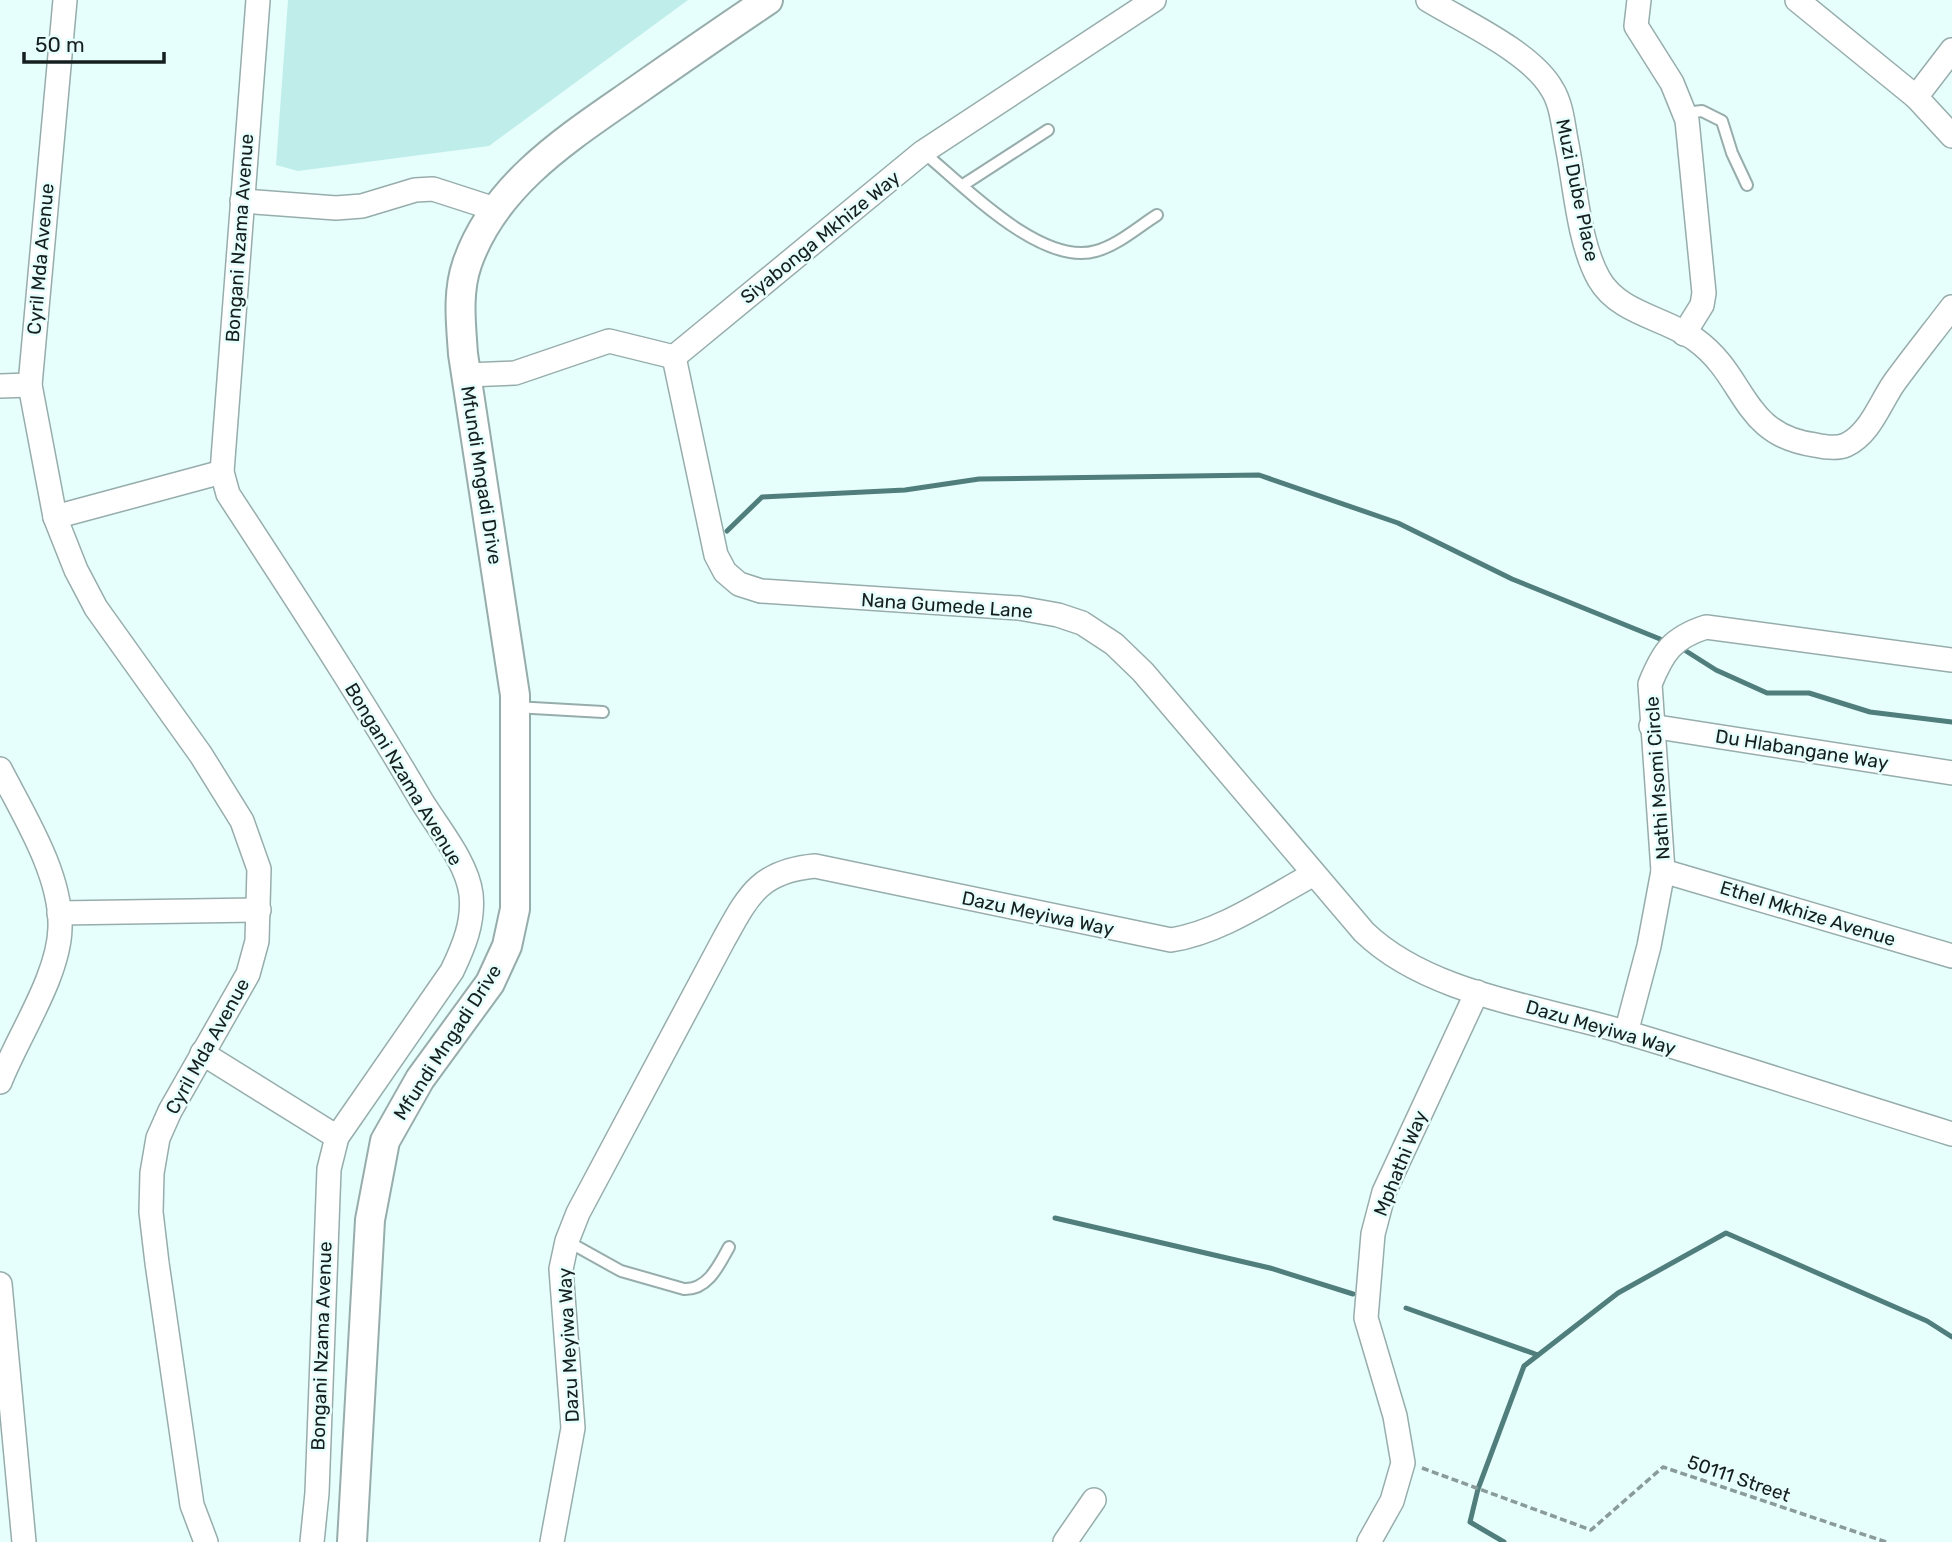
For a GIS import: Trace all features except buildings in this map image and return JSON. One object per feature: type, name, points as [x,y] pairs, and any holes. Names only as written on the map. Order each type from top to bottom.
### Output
[{"type":"street","name":"Cyril Mda Avenue","points":[[65,0],[30,385],[55,517],[76,570],[96,608],[201,755],[242,821],[259,869],[257,941],[248,974],[202,1053],[158,1138],[152,1173],[151,1212],[192,1505],[206,1542]]},
{"type":"street","name":"Bongani Nzama Avenue","points":[[258,0],[222,472],[228,494],[377,726],[460,865],[470,892],[471,916],[466,942],[452,971],[337,1137],[329,1169],[326,1204],[317,1493],[312,1542]]},
{"type":"street","name":"Mfundi Mngadi Drive","points":[[352,1542],[370,1220],[375,1179],[385,1142],[402,1107],[490,983],[507,946],[515,909],[515,707],[510,649],[467,375],[461,297],[467,265],[495,209],[525,175],[566,139],[768,0]]},
{"type":"street","name":"Siyabonga Mkhize Way","points":[[674,357],[923,152],[1154,0]]},
{"type":"street","name":"Muzi Dube Place","points":[[1428,0],[1519,56],[1540,73],[1553,89],[1562,115],[1589,257],[1600,280],[1612,296],[1684,334],[1710,352],[1765,425],[1781,437],[1827,447],[1845,446],[1866,429],[1894,384],[1952,307]]},
{"type":"street","points":[[1639,0],[1636,26],[1672,83],[1685,113],[1704,293],[1702,305],[1684,334]]},
{"type":"street","points":[[1797,0],[1916,97],[1952,136]]},
{"type":"street","points":[[1916,97],[1952,50]]},
{"type":"street","points":[[242,201],[336,208],[362,206],[415,190],[433,189],[495,209]]},
{"type":"street","name":"Mfundi Mngadi Drive","points":[[467,375],[531,369],[609,341],[674,357]]},
{"type":"street","name":"Nana Gumede Lane","points":[[674,357],[706,518],[724,572],[739,584],[772,592],[1019,608],[1082,623],[1114,644],[1143,672],[1314,874]]},
{"type":"street","points":[[0,386],[30,385]]},
{"type":"street","points":[[55,517],[222,472]]},
{"type":"street","name":"Nathi Msomi Circle","points":[[1626,1032],[1649,946],[1663,871],[1650,684],[1661,656],[1675,641],[1706,627],[1952,660]]},
{"type":"street","name":"Du Hlabangane Way","points":[[1651,726],[1952,773]]},
{"type":"street","points":[[0,769],[42,851],[59,913],[60,929],[54,957],[0,1082]]},
{"type":"street","name":"Dazu Meyiwa Way","points":[[552,1542],[573,1428],[561,1269],[567,1241],[578,1213],[744,904],[764,882],[788,869],[815,866],[1171,940],[1192,937],[1214,927],[1314,874],[1364,932],[1388,954],[1415,969],[1477,992],[1626,1032],[1952,1134]]},
{"type":"street","name":"Ethel Mkhize Avenue","points":[[1663,871],[1952,956]]},
{"type":"street","points":[[59,913],[259,910]]},
{"type":"street","name":"Mphathi Way","points":[[1369,1542],[1392,1501],[1403,1462],[1395,1416],[1366,1318],[1373,1234],[1384,1192],[1477,992]]},
{"type":"street","points":[[202,1053],[337,1137]]},
{"type":"street","points":[[0,1284],[8,1451],[24,1542]]},
{"type":"street","points":[[1065,1542],[1094,1500]]},
{"type":"lane","points":[[1685,113],[1702,111],[1722,121],[1732,153],[1747,185]]},
{"type":"lane","points":[[963,185],[1048,130]]},
{"type":"lane","points":[[923,152],[1019,230],[1058,249],[1096,251],[1157,215]]},
{"type":"lane","points":[[515,707],[603,712]]},
{"type":"lane","points":[[567,1241],[621,1271],[693,1289],[709,1278],[729,1247]]},
{"type":"path","name":"50111 Street","points":[[1403,1462],[1591,1530],[1663,1467],[1886,1542]]},
{"type":"shaded area","points":[[288,0],[688,0],[489,146],[298,171],[276,165]]},
{"type":"waterway","points":[[727,531],[762,497],[905,490],[979,479],[1259,475],[1398,523],[1512,579],[1660,639]]},
{"type":"waterway","points":[[1686,651],[1716,670],[1767,693],[1809,693],[1870,712],[1952,722]]},
{"type":"waterway","points":[[1055,1218],[1270,1268],[1353,1294]]},
{"type":"waterway","points":[[1504,1542],[1470,1522],[1478,1489],[1524,1366],[1618,1293],[1726,1233],[1927,1321],[1952,1337]]},
{"type":"waterway","points":[[1406,1308],[1538,1355]]}]
